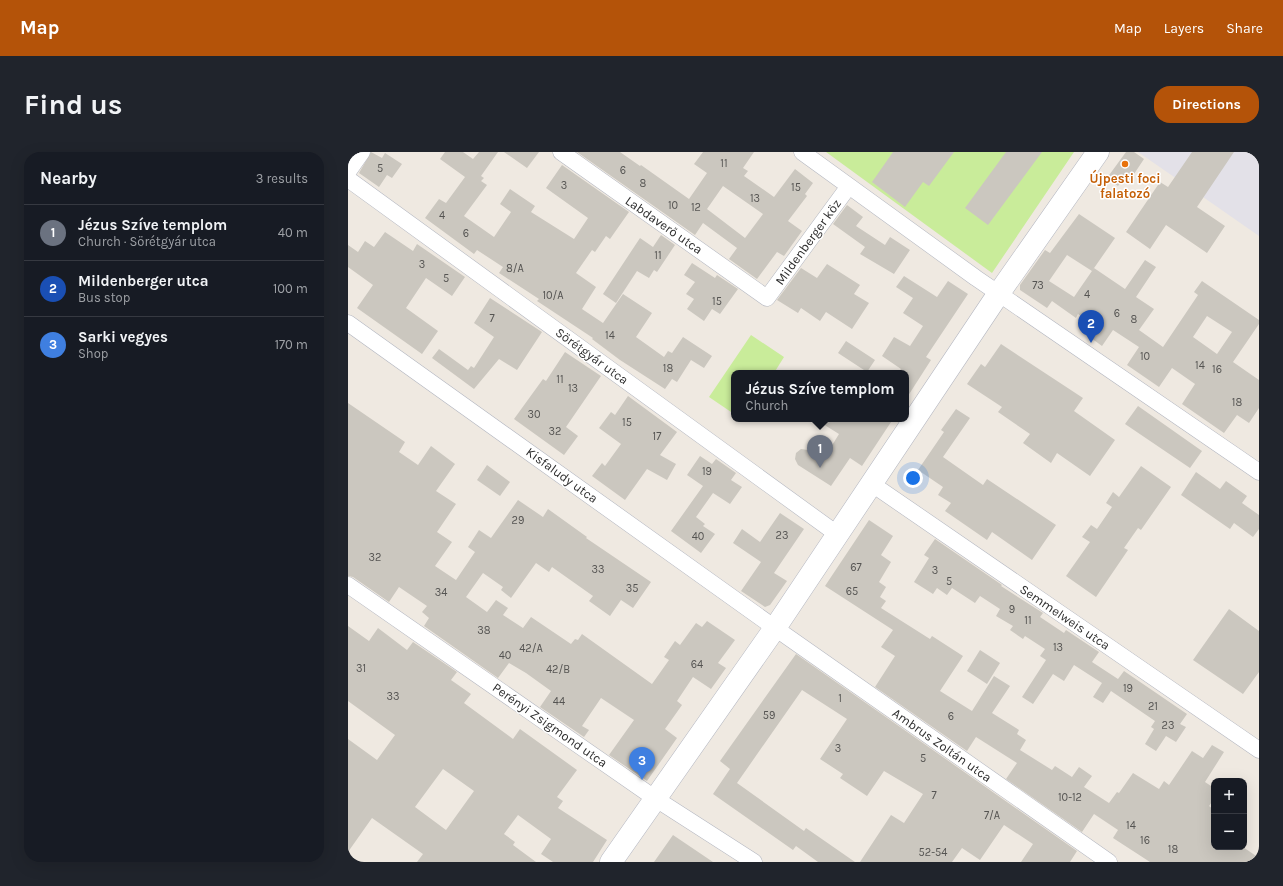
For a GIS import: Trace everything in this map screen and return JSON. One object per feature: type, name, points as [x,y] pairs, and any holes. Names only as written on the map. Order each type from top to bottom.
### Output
[{"type":"street","points":[[348,172],[362,152]]},
{"type":"street","name":"Labdaverő utca","points":[[561,152],[767,298]]},
{"type":"street","points":[[802,152],[976,278],[1259,472]]},
{"type":"street","points":[[611,862],[775,628],[836,534],[872,484],[999,293],[1098,152]]},
{"type":"street","name":"Sörétgyár utca","points":[[348,179],[836,534]]},
{"type":"street","name":"Mildenberger köz","points":[[767,298],[849,186]]},
{"type":"street","name":"Kisfaludy utca","points":[[348,323],[775,628]]},
{"type":"street","name":"Semmelweis utca","points":[[872,484],[1259,750]]},
{"type":"street","name":"Perényi Zsigmond utca","points":[[348,584],[656,799],[754,862]]},
{"type":"street","name":"Ambrus Zoltán utca","points":[[775,628],[1109,862]]},
{"type":"shaded area","points":[[1138,152],[1259,152],[1259,236],[1203,197]]},
{"type":"green space","points":[[826,152],[1074,152],[992,273]]},
{"type":"green space","points":[[751,335],[784,357],[776,370],[731,370],[731,412],[709,397]]},
{"type":"building","points":[[371,152],[382,158],[385,153],[402,164],[392,178],[387,175],[379,187],[359,173]]},
{"type":"building","points":[[445,152],[463,152],[473,159],[479,152],[498,152],[481,176],[484,178],[481,181],[487,185],[464,216],[494,237],[511,212],[500,204],[510,189],[535,206],[531,212],[574,239],[588,218],[546,188],[562,165],[629,212],[610,239],[606,236],[595,252],[592,250],[576,273],[596,287],[582,309],[603,323],[623,294],[652,313],[636,337],[664,357],[668,351],[672,353],[683,337],[712,356],[704,368],[691,360],[677,382],[672,379],[665,389],[620,360],[592,339],[593,338],[537,301],[539,299],[499,273],[503,267],[477,250],[474,254],[425,218],[439,199],[446,203],[465,177],[440,159]]},
{"type":"building","points":[[504,152],[539,152],[527,168]]},
{"type":"building","points":[[577,152],[620,152],[689,199],[707,173],[694,164],[703,152],[754,152],[743,168],[748,171],[744,176],[774,197],[795,169],[813,183],[805,194],[807,196],[788,221],[802,231],[784,256],[777,252],[757,279],[729,259],[737,248],[703,223],[695,235]],"holes":[[[723,186],[763,214],[745,238],[707,209]]]},
{"type":"building","points":[[893,152],[954,152],[929,186],[923,182],[905,207],[872,182]]},
{"type":"building","points":[[1006,152],[1042,152],[988,225],[965,208]]},
{"type":"building","points":[[1126,152],[1134,152],[1144,159],[1130,180],[1125,176],[1118,186],[1107,178]]},
{"type":"building","points":[[1192,152],[1234,152],[1197,207],[1225,226],[1207,253],[1166,225],[1150,249],[1126,232],[1160,182],[1168,187]]},
{"type":"building","points":[[847,205],[863,217],[856,226],[885,245],[890,237],[910,250],[894,274],[860,254],[865,247],[833,224]]},
{"type":"building","points":[[1079,214],[1115,238],[1094,268],[1125,289],[1145,260],[1156,267],[1136,297],[1154,309],[1139,330],[1163,347],[1198,295],[1194,292],[1202,281],[1259,320],[1259,324],[1233,362],[1259,380],[1259,408],[1249,423],[1237,415],[1224,433],[1182,404],[1195,384],[1172,368],[1159,387],[1127,365],[1139,347],[1113,330],[1102,346],[1091,338],[1098,328],[1078,314],[1076,318],[1052,301],[1047,308],[1020,290],[1020,285],[1045,250],[1050,253]],"holes":[[[1067,255],[1092,271],[1074,297],[1049,281]],[[1207,316],[1232,332],[1217,354],[1193,337]]]},
{"type":"building","points":[[385,232],[413,251],[417,244],[465,277],[452,296],[426,278],[406,308],[438,331],[422,354],[357,308],[373,285],[348,267],[348,245],[358,252],[365,241],[374,247]]},
{"type":"building","points":[[661,235],[675,245],[657,272],[654,270],[649,278],[637,271],[616,303],[603,294],[640,238],[653,247]]},
{"type":"building","points":[[692,263],[715,278],[717,275],[738,289],[720,314],[712,309],[704,321],[687,309],[694,299],[686,294],[695,282],[684,275]]},
{"type":"building","points":[[827,264],[860,285],[854,294],[869,303],[852,329],[826,312],[820,321],[801,308],[798,313],[777,300],[801,268],[817,278]]},
{"type":"building","points":[[904,276],[937,297],[948,281],[968,294],[926,357],[931,360],[909,394],[909,370],[900,370],[901,369],[882,356],[894,337],[910,346],[923,326],[903,313],[913,298],[896,287]]},
{"type":"building","points":[[490,298],[542,332],[517,370],[499,359],[474,389],[432,358],[439,349],[468,370],[471,366],[474,368],[494,337],[474,323]]},
{"type":"building","points":[[846,341],[875,360],[868,370],[864,370],[838,353]]},
{"type":"building","points":[[1001,344],[1083,398],[1074,411],[1115,440],[1090,476],[1057,453],[1051,463],[1023,443],[1030,434],[998,412],[1002,407],[967,384],[981,364],[985,367]]},
{"type":"building","points":[[565,352],[601,376],[566,427],[578,436],[564,455],[514,419],[543,379],[546,381]]},
{"type":"building","points":[[628,396],[677,432],[660,455],[676,464],[667,480],[647,469],[625,500],[592,476],[602,463],[605,466],[621,444],[599,428],[611,412],[615,415]]},
{"type":"building","points":[[348,403],[405,442],[399,452],[418,465],[431,446],[455,464],[436,491],[456,504],[437,532],[452,542],[435,566],[456,580],[475,552],[468,547],[479,530],[491,538],[518,500],[543,517],[548,509],[587,537],[586,538],[651,582],[633,608],[621,600],[610,616],[589,601],[593,596],[552,567],[549,572],[536,563],[511,598],[501,590],[503,587],[483,573],[466,597],[487,612],[496,600],[508,608],[503,615],[523,628],[531,617],[571,644],[575,639],[578,640],[582,634],[652,684],[669,660],[664,657],[675,641],[680,645],[696,623],[702,627],[707,621],[735,640],[718,663],[726,668],[711,689],[693,677],[677,701],[682,705],[665,729],[677,738],[647,781],[609,755],[634,720],[601,698],[582,726],[589,730],[584,737],[540,707],[551,691],[526,673],[509,663],[498,678],[424,626],[429,618],[422,612],[427,606],[399,587],[389,602],[353,577],[348,576]]},
{"type":"building","points":[[1138,406],[1202,451],[1190,468],[1125,424]]},
{"type":"building","points":[[956,409],[970,418],[943,457],[983,485],[987,479],[1056,525],[1032,560],[992,532],[987,540],[945,511],[951,503],[938,495],[943,487],[918,470],[944,432],[941,430]]},
{"type":"building","points":[[820,422],[891,422],[862,466],[850,458],[831,486],[798,465],[795,459],[796,453],[801,449],[808,450],[823,460],[839,434]]},
{"type":"building","points":[[700,456],[712,464],[716,459],[736,473],[731,480],[742,487],[730,504],[713,493],[696,517],[705,524],[703,526],[715,534],[701,553],[671,531],[703,486],[687,475]]},
{"type":"building","points":[[487,465],[510,482],[500,496],[477,480]]},
{"type":"building","points":[[1141,466],[1171,487],[1141,530],[1138,528],[1124,548],[1128,550],[1096,597],[1066,576],[1090,542],[1082,537],[1091,525],[1097,529],[1112,507],[1106,503],[1113,492],[1119,497]]},
{"type":"building","points":[[1196,472],[1220,489],[1226,481],[1247,496],[1242,503],[1259,515],[1259,529],[1253,537],[1234,523],[1230,529],[1181,495]]},
{"type":"building","points":[[780,513],[804,529],[774,573],[787,581],[770,605],[765,607],[741,591],[761,562],[733,543],[742,529],[760,542]]},
{"type":"building","points":[[869,520],[893,536],[881,555],[891,562],[879,582],[886,587],[880,597],[886,601],[881,608],[930,639],[932,636],[963,656],[940,691],[972,711],[994,676],[1010,686],[992,713],[1019,730],[1017,734],[1026,740],[1020,750],[1052,770],[1055,766],[1072,777],[1079,767],[1092,776],[1084,787],[1109,803],[1117,792],[1119,793],[1133,773],[1159,789],[1164,781],[1169,785],[1192,751],[1203,758],[1212,745],[1224,752],[1205,782],[1211,786],[1211,803],[1209,806],[1211,808],[1211,850],[1247,850],[1259,858],[1259,862],[1150,862],[1113,838],[1118,830],[1094,814],[1082,832],[1006,779],[1017,763],[976,737],[967,751],[875,687],[895,656],[881,647],[893,630],[825,586]]},
{"type":"building","points":[[935,539],[1002,585],[1001,586],[1043,613],[1040,617],[1064,633],[1066,630],[1099,652],[1092,662],[1118,679],[1124,671],[1187,714],[1180,724],[1186,727],[1176,742],[1166,736],[1156,751],[1145,744],[1154,729],[1151,727],[1155,721],[1111,691],[1103,703],[1093,697],[1102,683],[1074,665],[1064,681],[1053,674],[1033,704],[1022,697],[1046,660],[1040,656],[1045,649],[1025,636],[1023,639],[1010,630],[1013,626],[996,616],[1000,609],[980,596],[975,603],[952,588],[947,595],[937,588],[933,594],[914,582],[929,558],[924,555]]},
{"type":"building","points":[[1229,609],[1259,631],[1259,672],[1243,694],[1193,660]]},
{"type":"building","points":[[348,626],[369,641],[378,628],[407,650],[413,642],[457,672],[451,680],[471,694],[464,703],[513,739],[520,729],[577,770],[557,797],[563,801],[558,808],[607,840],[593,862],[553,862],[541,854],[551,839],[518,815],[504,834],[515,842],[513,845],[536,862],[417,862],[423,854],[372,818],[348,852],[348,739],[377,760],[395,735],[348,701]],"holes":[[[443,769],[474,791],[446,830],[415,807]]]},
{"type":"building","points":[[980,650],[1000,663],[987,684],[967,671]]},
{"type":"building","points":[[796,654],[1077,851],[1070,862],[1021,862],[1033,844],[1004,825],[980,860],[962,848],[952,862],[860,862],[891,815],[904,823],[923,794],[884,771],[867,796],[840,778],[843,774],[820,759],[847,719],[802,690],[737,783],[804,831],[806,828],[855,862],[818,862],[796,846],[793,850],[713,794],[730,769],[720,761]]},
{"type":"building","points":[[673,835],[713,862],[654,862]]},
{"type":"place","name":"Újpesti foci falatozó","points":[[1125,164]]},
{"type":"place","name":"Mildenberger utca","points":[[1091,343]]},
{"type":"place","name":"Jézus Szíve templom","points":[[820,468]]},
{"type":"place","name":"Sarki vegyes","points":[[642,780]]}]
